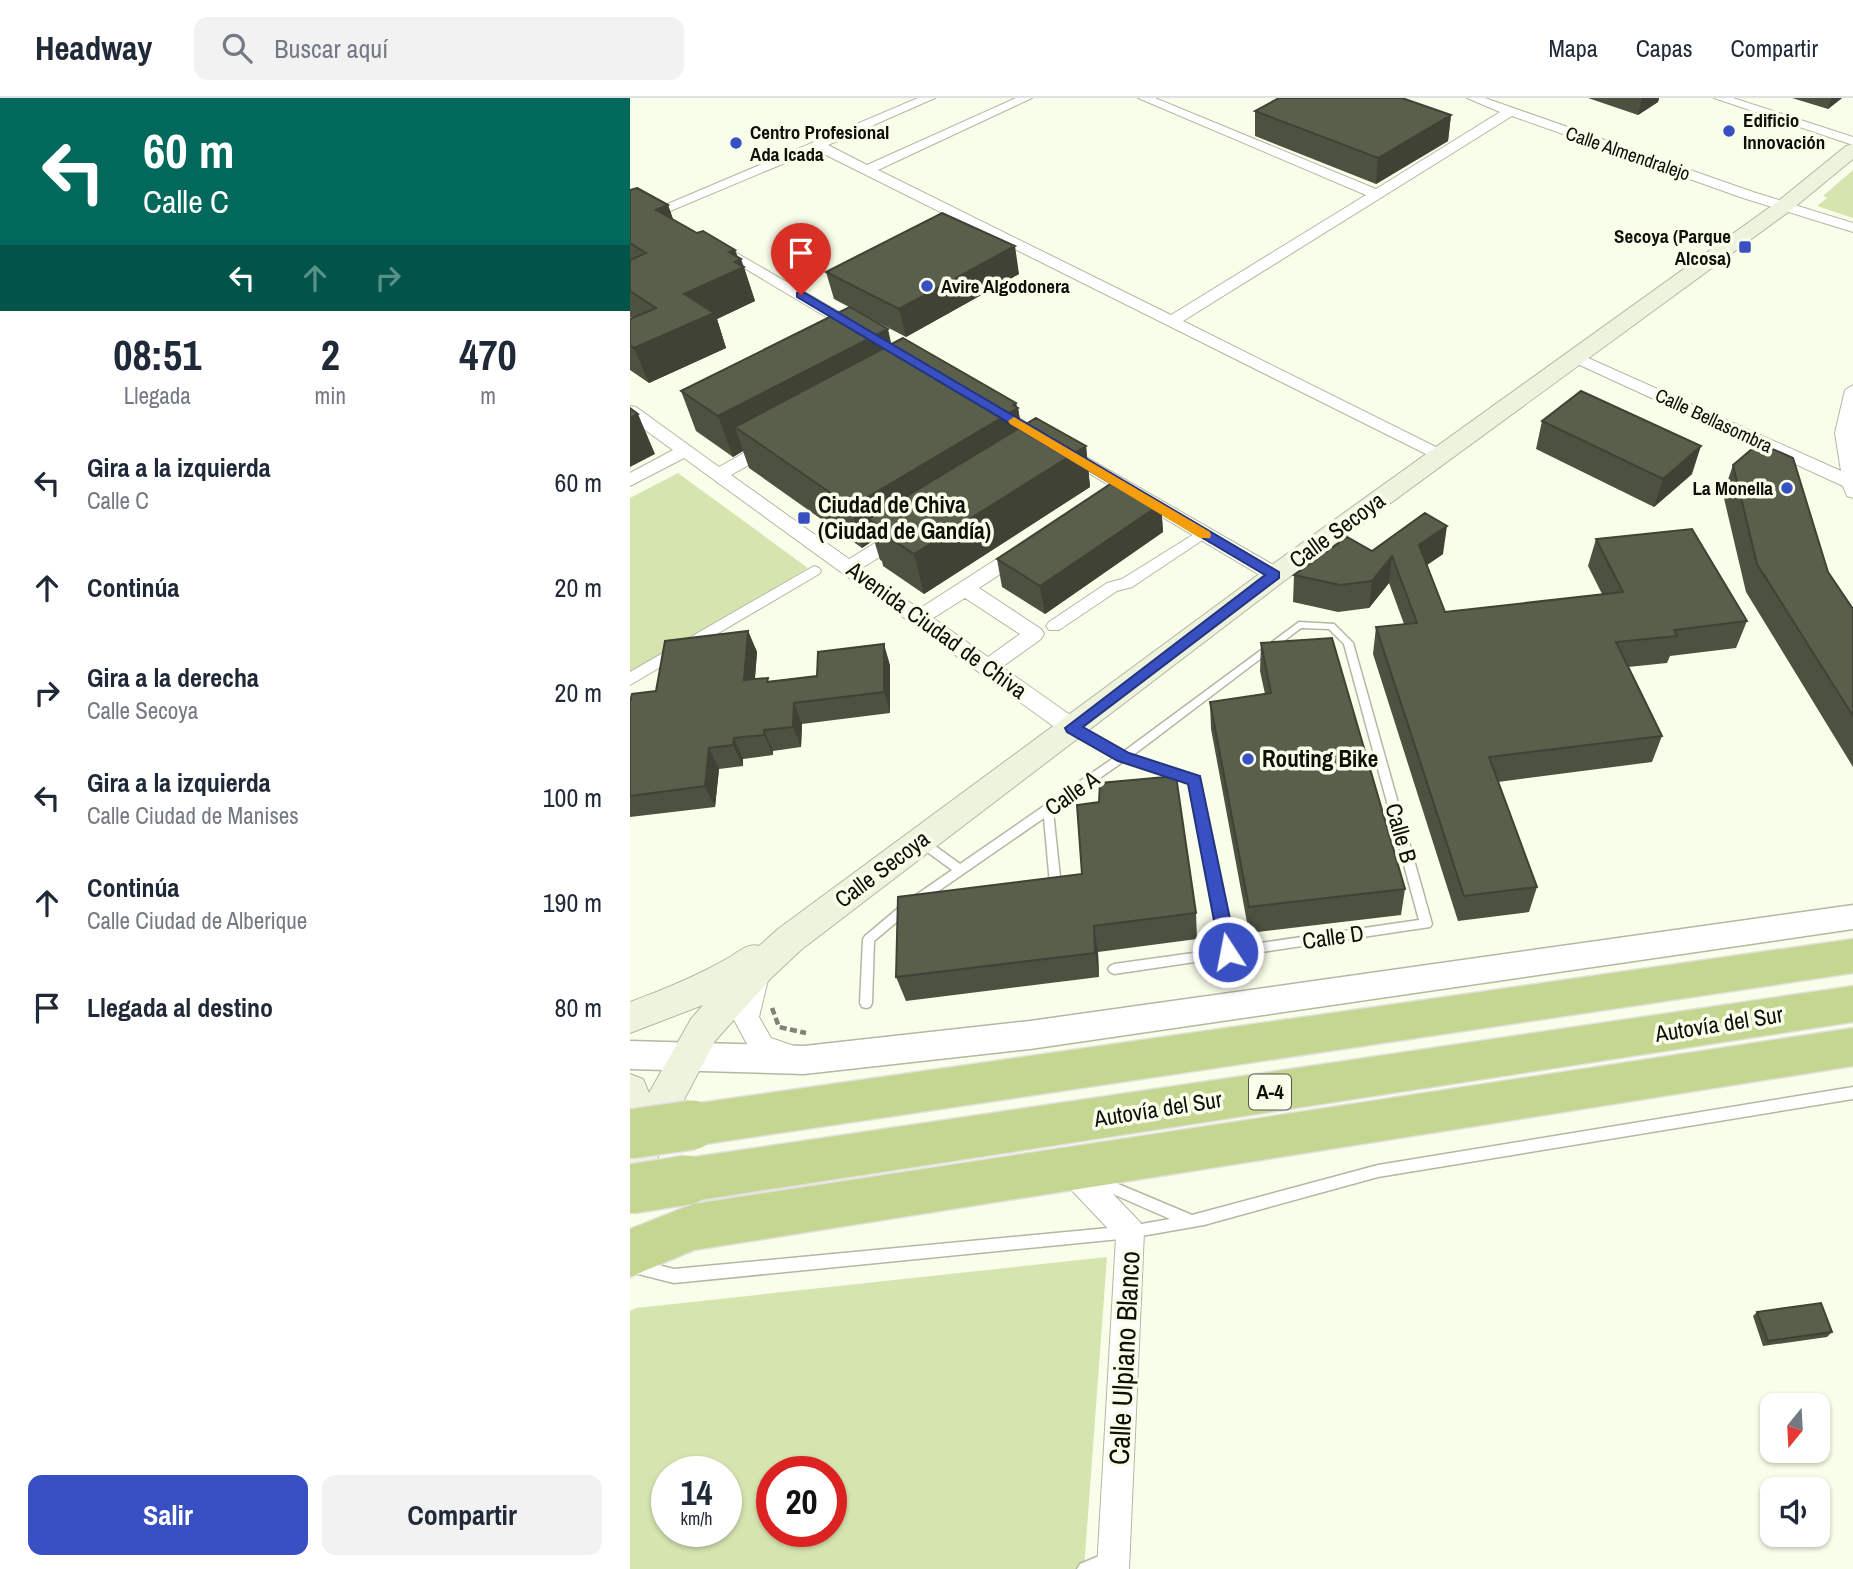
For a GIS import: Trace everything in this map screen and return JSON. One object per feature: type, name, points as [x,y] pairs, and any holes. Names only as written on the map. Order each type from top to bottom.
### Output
[{"type":"highway","name":"Autovía del Sur","points":[[636,1137],[692,1125],[1853,956]]},
{"type":"highway","name":"Autovía del Sur","points":[[630,1191],[687,1180],[1853,1004]]},
{"type":"highway","points":[[630,1253],[693,1227],[1853,1047]]},
{"type":"main road","name":"Calle Secoya","points":[[790,939],[1275,575],[1784,206],[1853,150]]},
{"type":"main road","points":[[636,1137],[689,1057],[703,1030],[759,968],[790,939]]},
{"type":"main road","points":[[630,1018],[703,990],[790,939]]},
{"type":"main road","points":[[630,1091],[641,1122],[636,1137],[639,1163],[630,1191]]},
{"type":"street","points":[[657,212],[929,98]]},
{"type":"street","points":[[866,170],[1026,98]]},
{"type":"street","points":[[1144,98],[1377,194]]},
{"type":"street","name":"Calle Almendralejo","points":[[1474,98],[1853,228]]},
{"type":"street","points":[[1720,98],[1853,141]]},
{"type":"street","points":[[1171,322],[1511,111]]},
{"type":"street","points":[[817,145],[1440,456]]},
{"type":"street","points":[[706,239],[872,337]]},
{"type":"street","name":"Calle Bellasombra","points":[[1577,358],[1852,487]]},
{"type":"street","points":[[1852,487],[1849,435],[1853,390]]},
{"type":"street","points":[[981,401],[1275,575]]},
{"type":"street","name":"Avenida Ciudad de Chiva","points":[[630,411],[921,617],[1072,728]]},
{"type":"street","points":[[719,474],[793,434]]},
{"type":"street","points":[[1034,453],[1051,443]]},
{"type":"street","points":[[630,480],[686,450]]},
{"type":"street","points":[[1105,496],[1122,484]]},
{"type":"street","points":[[849,567],[918,525]]},
{"type":"street","points":[[1054,626],[1112,587],[1127,583],[1202,534]]},
{"type":"street","points":[[921,617],[1035,542]]},
{"type":"street","points":[[630,679],[814,570]]},
{"type":"street","points":[[966,589],[1034,634],[988,667]]},
{"type":"street","points":[[630,1055],[804,1060],[1030,1035],[1853,917]]},
{"type":"street","points":[[759,968],[746,1018],[762,1047],[804,1060]]},
{"type":"street","name":"Calle Ulpiano Blanco","points":[[1070,1170],[1130,1232],[1104,1565]]},
{"type":"lane","name":"Calle A","points":[[866,1003],[869,939],[907,906],[1123,757],[1299,625],[1331,626]]},
{"type":"lane","name":"Calle B","points":[[1331,626],[1348,643],[1426,924]]},
{"type":"lane","points":[[1072,728],[1123,757],[1195,780],[1228,952]]},
{"type":"lane","points":[[1042,889],[1056,887],[1048,809]]},
{"type":"lane","points":[[920,841],[960,870]]},
{"type":"lane","points":[[907,906],[934,903]]},
{"type":"lane","name":"Calle D","points":[[1114,969],[1426,924]]},
{"type":"lane","points":[[630,1265],[674,1276],[1130,1232],[1192,1221],[1378,1171],[1853,1093]]},
{"type":"lane","points":[[1070,1170],[1192,1221]]},
{"type":"green space","points":[[1853,170],[1853,218],[1817,206],[1827,198],[1823,196]]},
{"type":"green space","points":[[678,473],[808,568],[630,673],[630,498]]},
{"type":"green space","points":[[1107,1257],[1084,1569],[630,1569],[630,1311],[636,1308]]},
{"type":"building","points":[[1279,98],[1402,98],[1451,115],[1378,158],[1255,111]]},
{"type":"building","points":[[637,188],[668,205],[656,210],[697,233],[703,231],[735,250],[729,252],[741,259],[735,262],[744,267],[684,294],[714,313],[634,348],[630,345],[630,319],[656,308],[630,291],[630,260],[646,253],[630,243],[630,190]]},
{"type":"building","points":[[942,213],[1015,246],[899,309],[826,272]]},
{"type":"building","points":[[850,307],[888,329],[718,416],[681,391]]},
{"type":"building","points":[[903,338],[1016,403],[1013,405],[1018,408],[851,507],[735,427]]},
{"type":"building","points":[[1581,391],[1701,446],[1663,479],[1542,421]]},
{"type":"building","points":[[630,408],[638,414],[630,418]]},
{"type":"building","points":[[1036,418],[1086,446],[914,554],[872,526],[875,524],[869,519]]},
{"type":"building","points":[[1759,443],[1793,458],[1828,572],[1853,609],[1853,716],[1757,564],[1733,465]]},
{"type":"building","points":[[1118,479],[1161,504],[1040,586],[997,559]]},
{"type":"building","points":[[1425,513],[1447,526],[1419,545],[1445,612],[1623,592],[1596,539],[1692,529],[1747,621],[1674,630],[1677,636],[1616,642],[1662,736],[1489,757],[1537,887],[1464,896],[1376,627],[1417,623],[1392,556],[1372,581],[1340,585],[1294,575],[1347,537],[1372,551]]},
{"type":"building","points":[[748,631],[744,680],[768,678],[767,682],[817,676],[818,652],[884,644],[884,692],[794,703],[793,727],[764,730],[764,735],[734,738],[733,745],[709,748],[705,786],[630,796],[630,702],[632,694],[656,691],[665,641]]},
{"type":"building","points":[[1332,638],[1405,889],[1249,907],[1210,702],[1271,693],[1261,643]]},
{"type":"building","points":[[1176,776],[1196,913],[1094,926],[1095,953],[896,977],[898,897],[1082,874],[1077,805],[1099,802],[1100,783]]},
{"type":"building","points":[[1821,1303],[1832,1332],[1768,1341],[1757,1312]]},
{"type":"slow traffic","points":[[1014,421],[1205,535]]},
{"type":"place","name":"Edificio Innovación","points":[[1729,131]]},
{"type":"place","name":"Centro Profesional Ada Icada","points":[[736,143]]},
{"type":"place","name":"Secoya (Parque Alcosa)","points":[[1745,247]]},
{"type":"place","name":"Avire Algodonera","points":[[927,286]]},
{"type":"place","name":"La Monella","points":[[1787,488]]},
{"type":"place","name":"Ciudad de Chiva (Ciudad de Gandía)","points":[[804,518]]},
{"type":"place","name":"Routing Bike","points":[[1248,759]]},
{"type":"route","points":[[801,295],[1275,575],[1072,728],[1123,757],[1195,780],[1228,952]]}]
